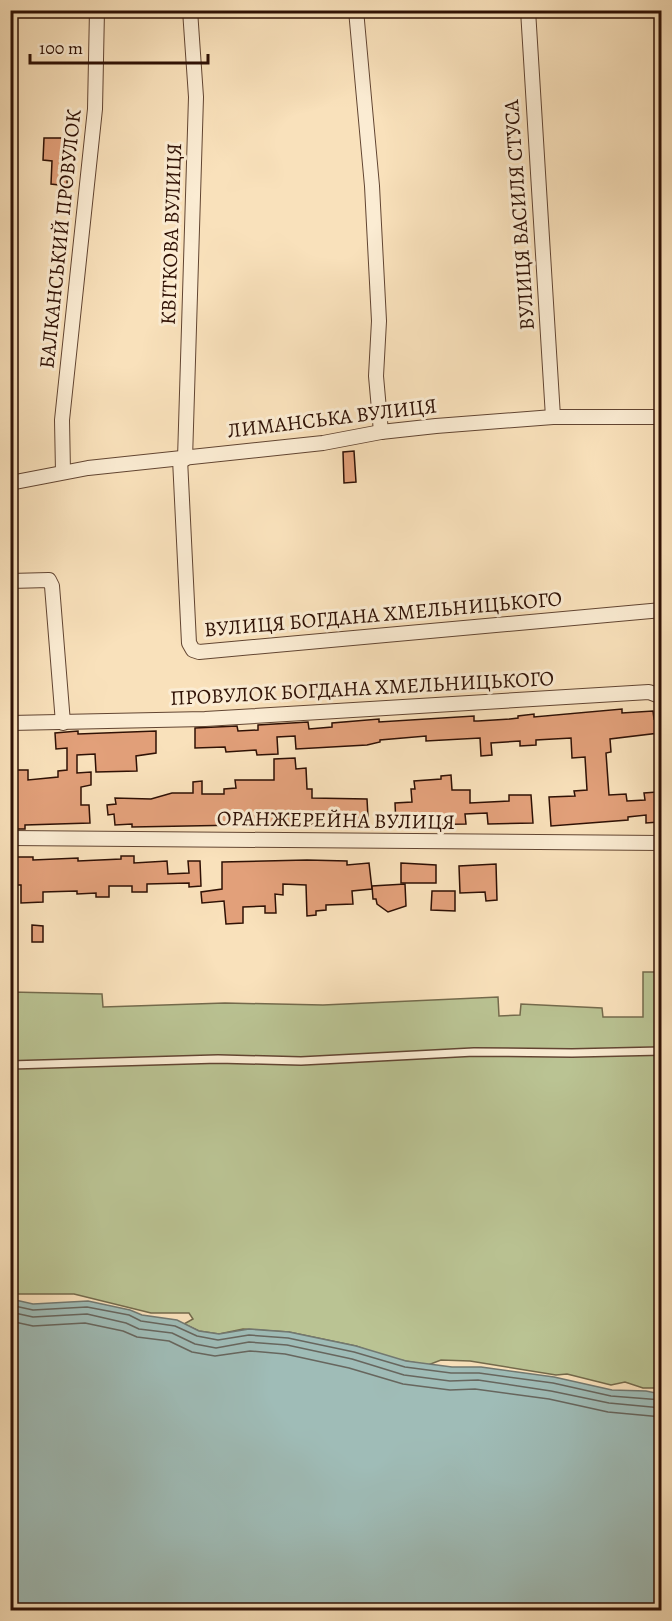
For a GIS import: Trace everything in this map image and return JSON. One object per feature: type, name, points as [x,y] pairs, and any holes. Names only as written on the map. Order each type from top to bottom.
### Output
[{"type":"street","name":"БАЛКАНСЬКИЙ ПРОВУЛОК","points":[[63,472],[62,420],[95,108],[97,10]]},
{"type":"street","name":"КВІТКОВА ВУЛИЦЯ","points":[[182,459],[196,97],[190,10]]},
{"type":"street","points":[[356,10],[372,186],[379,321],[375,376],[381,432]]},
{"type":"street","name":"ВУЛИЦЯ ВАСИЛЯ СТУСА","points":[[528,10],[553,417]]},
{"type":"street","name":"ЛИМАНСЬКА ВУЛИЦЯ","points":[[10,483],[63,472],[323,443],[381,432],[553,417],[662,417]]},
{"type":"street","name":"ВУЛИЦЯ БОГДАНА ХМЕЛЬНИЦЬКОГО","points":[[182,459],[189,643],[193,650],[199,652],[662,610]]},
{"type":"street","points":[[10,581],[42,579],[49,580],[52,586],[63,723]]},
{"type":"street","name":"ПРОВУЛОК БОГДАНА ХМЕЛЬНИЦЬКОГО","points":[[10,723],[217,718],[649,692],[662,697]]},
{"type":"street","name":"ОРАНЖЕРЕЙНА ВУЛИЦЯ","points":[[10,838],[662,843]]},
{"type":"lane","points":[[10,1065],[218,1059],[301,1061],[474,1052],[662,1051]]},
{"type":"green space","points":[[643,972],[661,972],[661,1388],[643,1388],[625,1382],[611,1385],[567,1374],[556,1375],[470,1361],[441,1360],[428,1365],[389,1358],[356,1346],[289,1332],[243,1329],[219,1334],[199,1331],[184,1324],[193,1319],[189,1313],[151,1313],[74,1294],[11,1294],[11,992],[102,994],[103,1007],[225,1003],[323,1005],[498,997],[499,1016],[520,1015],[521,1004],[602,1008],[603,1017],[643,1017]]},
{"type":"water","points":[[11,1299],[33,1304],[88,1301],[130,1310],[142,1315],[177,1320],[199,1331],[219,1334],[249,1329],[289,1332],[356,1346],[406,1361],[452,1367],[481,1367],[554,1377],[612,1390],[661,1394],[661,1610],[11,1610]]},
{"type":"building","points":[[44,138],[68,138],[67,186],[51,184],[52,161],[43,160]]},
{"type":"building","points":[[354,451],[356,482],[344,483],[343,452]]},
{"type":"building","points":[[622,709],[622,713],[653,711],[654,719],[658,718],[659,733],[610,739],[611,752],[606,753],[609,795],[626,794],[627,801],[645,800],[644,793],[657,792],[657,798],[662,798],[659,822],[646,823],[646,815],[628,817],[628,820],[551,826],[549,797],[575,796],[574,791],[587,790],[585,757],[572,758],[571,738],[536,740],[536,745],[520,746],[520,741],[491,743],[492,755],[481,756],[480,738],[426,741],[426,736],[380,740],[380,742],[367,745],[296,749],[295,736],[277,737],[278,754],[257,755],[256,750],[226,752],[225,747],[195,748],[195,728],[237,726],[238,731],[258,730],[258,725],[308,722],[309,729],[332,727],[332,723],[379,719],[379,722],[474,716],[474,721],[478,721],[518,718],[518,716],[534,714],[534,717]]},
{"type":"building","points":[[78,731],[78,734],[156,731],[156,753],[136,756],[137,771],[96,772],[95,754],[77,755],[77,773],[91,772],[91,785],[81,787],[81,805],[89,805],[90,823],[25,825],[25,829],[10,829],[13,770],[28,770],[28,780],[58,777],[58,771],[67,770],[67,748],[56,749],[55,733]]},
{"type":"building","points":[[295,758],[296,769],[306,768],[307,789],[312,789],[312,798],[367,799],[368,817],[363,817],[364,823],[132,827],[132,824],[115,825],[114,814],[108,815],[107,805],[116,804],[115,798],[151,799],[172,793],[193,793],[193,782],[202,781],[202,794],[224,794],[224,789],[236,788],[235,780],[274,780],[274,759]]},
{"type":"building","points":[[451,775],[452,790],[470,790],[470,803],[509,801],[509,795],[531,795],[533,823],[488,824],[487,813],[465,814],[466,824],[396,825],[395,803],[412,802],[411,789],[415,789],[414,781],[441,779],[441,776]]},
{"type":"building","points":[[121,856],[134,856],[134,863],[167,861],[168,874],[189,873],[188,861],[200,861],[201,886],[189,887],[189,883],[147,884],[147,892],[132,892],[132,886],[109,886],[109,897],[96,897],[96,893],[77,894],[77,891],[43,892],[43,902],[21,903],[21,885],[10,885],[10,857],[33,857],[33,860],[78,858],[78,861],[121,859]]},
{"type":"building","points":[[347,861],[347,865],[369,863],[372,889],[352,891],[353,904],[326,905],[326,910],[316,911],[316,915],[307,916],[306,885],[283,884],[283,895],[275,894],[276,913],[265,913],[265,906],[243,907],[243,923],[226,924],[224,901],[202,903],[201,892],[222,889],[222,862]]},
{"type":"building","points":[[401,863],[436,865],[436,883],[401,883]]},
{"type":"building","points":[[496,864],[497,900],[486,901],[485,892],[460,893],[459,866]]},
{"type":"building","points":[[405,884],[406,906],[388,912],[377,904],[376,899],[373,899],[372,886]]},
{"type":"building","points":[[432,891],[455,891],[455,911],[431,910]]},
{"type":"building","points":[[32,925],[43,926],[43,942],[32,942]]}]
